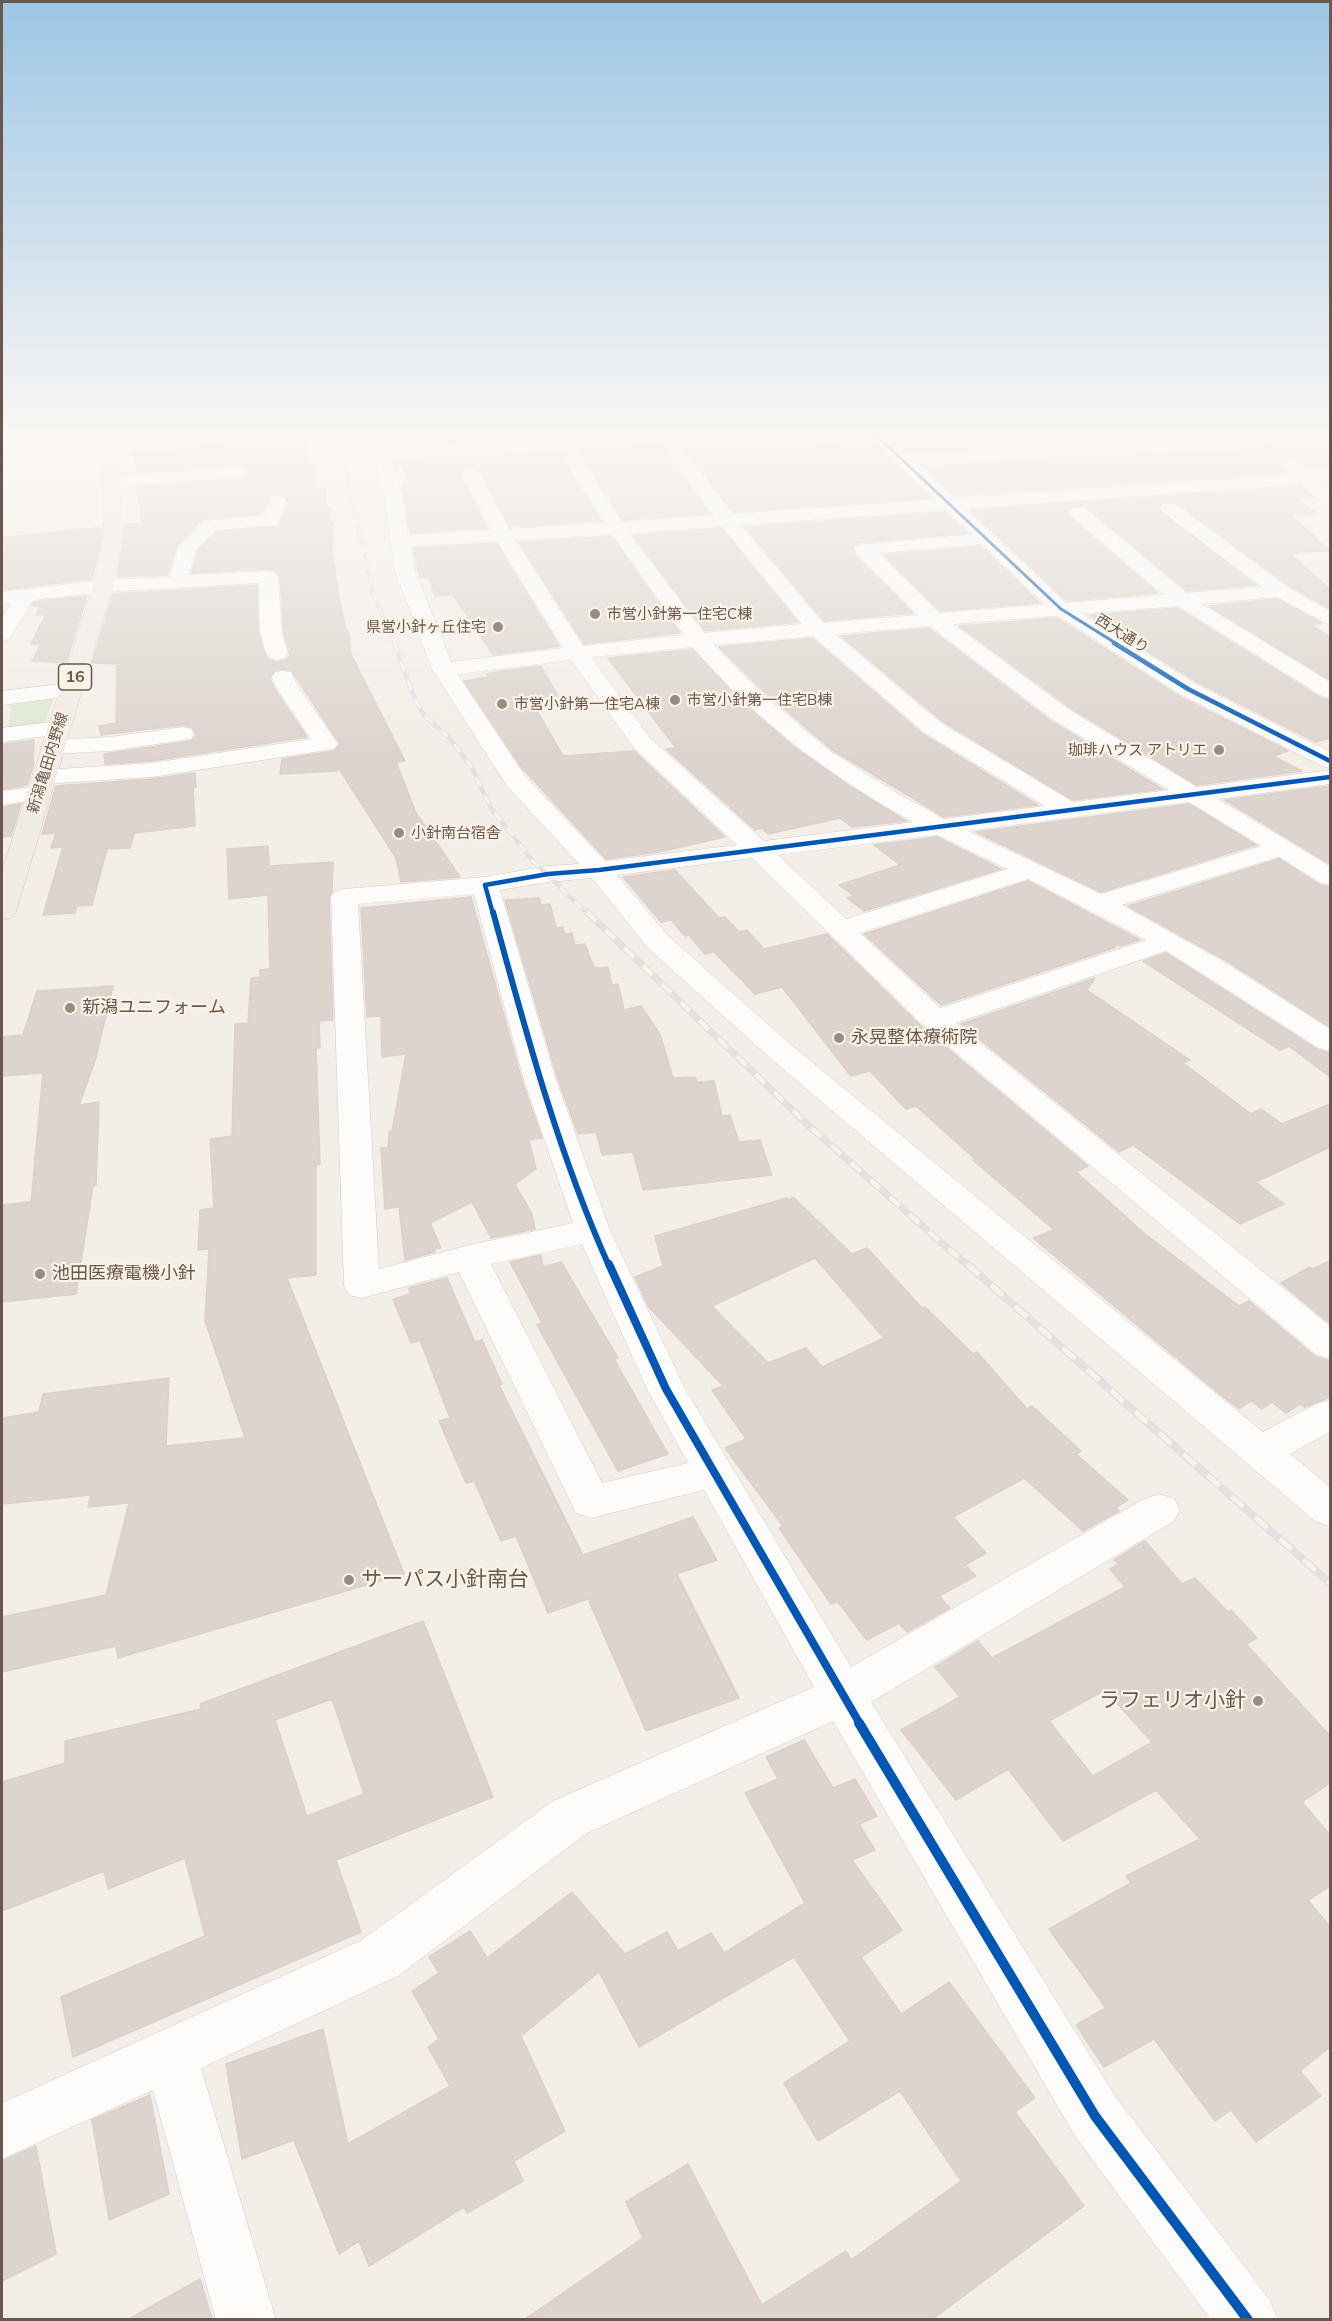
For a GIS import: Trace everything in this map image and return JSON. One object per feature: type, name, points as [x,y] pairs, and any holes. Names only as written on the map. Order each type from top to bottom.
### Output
[{"type":"main road","name":"新潟亀田内野線","points":[[2,912],[103,586],[112,544]]},
{"type":"street","points":[[178,582],[186,550],[190,544]]},
{"type":"street","points":[[401,544],[405,571],[443,669],[516,781],[599,870],[658,942],[780,1051],[1330,1510]]},
{"type":"street","points":[[509,544],[576,651],[642,743],[757,849],[934,1020],[1330,1346]]},
{"type":"street","points":[[629,544],[697,640],[750,696],[822,756],[939,826],[1099,903],[1199,958],[1330,1042]]},
{"type":"street","points":[[747,544],[817,629],[933,729],[1067,809]]},
{"type":"street","points":[[921,544],[864,549],[933,619],[1060,714],[1330,877]]},
{"type":"street","name":"西大通り","points":[[992,544],[1061,609],[1188,689],[1330,761]]},
{"type":"street","points":[[1116,544],[1182,600],[1330,691]]},
{"type":"street","points":[[1218,544],[1280,591],[1330,619]]},
{"type":"street","points":[[2,598],[103,586],[268,577],[272,633],[277,654]]},
{"type":"street","points":[[443,669],[576,651],[1280,591]]},
{"type":"street","points":[[2,635],[26,595]]},
{"type":"street","points":[[2,798],[42,785],[326,744],[287,687],[283,677]]},
{"type":"street","points":[[2,698],[71,690]]},
{"type":"street","points":[[2,735],[56,737],[110,744],[183,734]]},
{"type":"street","points":[[593,1230],[470,1257],[362,1286],[344,897],[485,885],[548,874],[599,870],[1330,777]]},
{"type":"street","points":[[1099,903],[1283,848]]},
{"type":"street","points":[[840,930],[1029,870]]},
{"type":"street","points":[[485,885],[540,1080],[593,1230],[666,1389],[843,1695],[1095,2115],[1248,2319]]},
{"type":"street","points":[[934,1020],[1168,941]]},
{"type":"street","points":[[470,1257],[591,1502],[715,1472]]},
{"type":"street","points":[[1260,1452],[1330,1414]]},
{"type":"street","points":[[2,2131],[380,1958],[570,1817],[843,1695],[1160,1510]]},
{"type":"street","points":[[170,2055],[246,2319]]},
{"type":"green space","points":[[54,698],[44,724],[9,728],[11,703]]},
{"type":"building","points":[[2,544],[100,544],[92,579],[2,590]]},
{"type":"building","points":[[123,544],[178,544],[168,575],[117,577]]},
{"type":"building","points":[[204,544],[332,544],[341,608],[347,632],[349,632],[351,654],[405,761],[396,762],[416,813],[460,877],[401,882],[396,858],[338,767],[337,771],[280,774],[282,759],[334,751],[340,744],[291,670],[275,670],[270,678],[274,688],[307,737],[152,761],[105,764],[104,754],[191,741],[196,735],[193,728],[183,725],[101,735],[99,726],[116,723],[117,664],[92,663],[113,594],[257,585],[258,632],[264,651],[268,659],[276,662],[290,656],[284,633],[280,577],[277,572],[268,569],[192,573],[198,550]]},
{"type":"building","points":[[497,544],[559,646],[493,655],[453,595],[435,596],[429,577],[420,577],[413,548]]},
{"type":"building","points":[[520,544],[617,544],[680,633],[584,644]]},
{"type":"building","points":[[640,544],[734,544],[798,622],[705,631]]},
{"type":"building","points":[[760,544],[856,544],[853,548],[855,555],[913,613],[824,621]]},
{"type":"building","points":[[1007,544],[1102,544],[1158,593],[1067,601]]},
{"type":"building","points":[[1131,544],[1204,544],[1256,585],[1187,591]]},
{"type":"building","points":[[1233,544],[1323,544],[1330,551],[1289,553],[1330,589],[1330,609],[1288,585]]},
{"type":"building","points":[[981,546],[1040,603],[940,611],[884,555]]},
{"type":"building","points":[[87,596],[66,663],[32,661],[41,644],[31,644],[46,614],[36,615],[40,606],[32,606],[34,602]]},
{"type":"building","points":[[1277,599],[1322,623],[1311,625],[1330,637],[1330,680],[1209,606]]},
{"type":"building","points":[[1177,608],[1321,698],[1330,700],[1330,738],[1316,742],[1197,682],[1089,615]]},
{"type":"building","points":[[1057,618],[1179,696],[1288,751],[1273,756],[1302,771],[1197,785],[1069,707],[959,626]]},
{"type":"building","points":[[929,628],[1051,721],[1162,789],[1073,800],[942,721],[841,636]]},
{"type":"building","points":[[812,638],[924,735],[1038,805],[944,817],[831,749],[761,689],[719,647]]},
{"type":"building","points":[[692,649],[740,700],[793,746],[851,787],[906,821],[852,827],[840,818],[768,834],[762,828],[755,830],[666,749],[676,748],[608,658]]},
{"type":"building","points":[[541,666],[558,696],[530,699],[563,756],[634,751],[725,837],[659,852],[606,859],[522,768],[464,681],[489,677],[487,674]]},
{"type":"building","points":[[34,740],[33,767],[27,785],[2,789],[4,744]]},
{"type":"building","points":[[195,773],[196,787],[193,787],[195,826],[134,833],[130,848],[107,849],[92,905],[77,906],[75,913],[43,915],[63,847],[51,848],[56,833],[42,834],[56,786],[152,779]]},
{"type":"building","points":[[1330,786],[1330,864],[1225,800]]},
{"type":"building","points":[[21,804],[11,836],[2,837],[2,807]]},
{"type":"building","points":[[1189,804],[1256,845],[1101,892],[976,832]]},
{"type":"building","points":[[937,837],[1001,869],[864,911],[847,898],[854,896],[839,885],[900,865],[874,845]]},
{"type":"building","points":[[268,846],[269,866],[333,862],[332,892],[329,897],[333,1020],[319,1021],[320,1048],[316,1048],[320,1164],[316,1165],[316,1275],[287,1278],[404,1574],[118,1658],[116,1646],[2,1672],[2,1617],[106,1595],[129,1503],[88,1507],[91,1495],[2,1504],[2,1418],[39,1412],[43,1394],[169,1378],[166,1446],[245,1438],[205,1321],[209,1249],[198,1250],[200,1210],[214,1208],[210,1139],[232,1136],[235,1024],[248,1023],[251,978],[260,977],[260,970],[270,969],[268,895],[229,899],[227,849]]},
{"type":"building","points":[[1279,859],[1320,885],[1330,887],[1330,1027],[1227,961],[1128,906]]},
{"type":"building","points":[[675,870],[719,918],[725,917],[739,932],[747,930],[764,949],[827,934],[923,1028],[1088,1166],[1076,1172],[1144,1233],[1239,1306],[1249,1301],[1316,1357],[1330,1361],[1330,1397],[1305,1407],[1300,1404],[1286,1413],[1272,1402],[1262,1409],[1251,1401],[1239,1409],[1216,1391],[1033,1238],[1054,1230],[973,1160],[975,1159],[916,1106],[906,1109],[870,1071],[851,1076],[782,987],[755,994],[714,952],[705,954],[689,935],[685,936],[671,920],[661,922],[623,877]]},
{"type":"building","points":[[1028,881],[1140,940],[1120,946],[1117,944],[1114,948],[941,1005],[864,934]]},
{"type":"building","points":[[471,897],[522,1081],[542,1138],[529,1140],[536,1169],[515,1184],[532,1214],[535,1229],[491,1238],[472,1202],[430,1223],[441,1248],[434,1249],[435,1252],[405,1260],[399,1207],[385,1209],[381,1148],[388,1148],[389,1131],[392,1131],[406,1054],[382,1057],[381,1016],[367,1017],[361,908]]},
{"type":"building","points":[[539,898],[541,905],[550,904],[556,928],[563,927],[564,934],[572,933],[575,945],[585,944],[594,968],[608,967],[612,985],[618,984],[624,1010],[641,1006],[660,1034],[673,1078],[695,1077],[697,1082],[714,1081],[722,1116],[730,1115],[739,1142],[760,1140],[772,1175],[643,1190],[633,1152],[602,1155],[596,1132],[578,1134],[558,1079],[505,900]]},
{"type":"building","points":[[1166,953],[1318,1050],[1330,1053],[1330,1077],[1289,1046],[1280,1050],[1143,961]]},
{"type":"building","points":[[1095,978],[1087,990],[1190,1060],[1183,1063],[1251,1114],[1261,1109],[1282,1124],[1330,1104],[1330,1147],[1256,1182],[1284,1204],[1240,1224],[1133,1145],[1119,1152],[961,1024]]},
{"type":"building","points":[[113,986],[95,1061],[79,1105],[99,1102],[96,1185],[93,1186],[76,1294],[2,1302],[2,1205],[31,1202],[43,1073],[2,1076],[2,1037],[23,1035],[37,991]]},
{"type":"building","points":[[793,1197],[852,1254],[867,1248],[922,1308],[925,1307],[973,1354],[977,1352],[1027,1409],[1032,1406],[1081,1451],[1076,1454],[1128,1500],[1116,1507],[1119,1511],[1083,1531],[1024,1478],[953,1517],[986,1553],[965,1565],[976,1576],[939,1596],[950,1608],[907,1632],[899,1623],[867,1640],[837,1601],[831,1604],[779,1528],[783,1526],[725,1448],[746,1439],[712,1390],[723,1386],[648,1306],[635,1277],[663,1266],[655,1236],[787,1198],[789,1201]],"holes":[[[815,1258],[884,1338],[822,1367],[806,1348],[768,1363],[712,1306]]]},
{"type":"building","points":[[541,1255],[543,1267],[561,1262],[618,1358],[614,1359],[668,1454],[618,1471],[537,1325],[542,1323],[510,1262]]},
{"type":"building","points":[[1330,1261],[1330,1324],[1281,1283],[1310,1267],[1313,1269]]},
{"type":"building","points":[[447,1278],[475,1342],[482,1340],[502,1384],[499,1385],[583,1555],[693,1517],[717,1560],[677,1574],[739,1698],[646,1731],[588,1599],[548,1613],[516,1536],[501,1541],[474,1481],[466,1483],[439,1421],[450,1418],[420,1340],[411,1343],[393,1299],[410,1294],[409,1288]]},
{"type":"building","points":[[1145,1541],[1182,1584],[1195,1578],[1228,1612],[1231,1610],[1257,1638],[1246,1644],[1330,1736],[1330,1783],[1302,1802],[1330,1835],[1330,1886],[1308,1900],[1330,1927],[1330,2047],[1300,2071],[1321,2096],[1256,2142],[1231,2110],[1215,2121],[1154,2039],[1104,2067],[1076,2025],[1106,2008],[1049,1929],[1131,1883],[1126,1876],[1200,1839],[1156,1790],[1063,1841],[1008,1769],[956,1800],[901,1730],[960,1697],[935,1667],[978,1641],[992,1658],[1125,1587],[1110,1569],[1119,1564],[1114,1560]],"holes":[[[1105,1690],[1152,1742],[1093,1776],[1049,1721]]]},
{"type":"building","points":[[423,1621],[493,1797],[336,1860],[361,1932],[73,2057],[61,1997],[205,1936],[185,1858],[108,1889],[104,1871],[2,1911],[2,1782],[65,1763],[65,1741],[201,1709],[200,1704]],"holes":[[[332,1699],[364,1794],[307,1816],[275,1720]]]},
{"type":"building","points":[[804,1740],[833,1788],[855,1779],[877,1816],[859,1824],[875,1850],[852,1860],[902,1930],[861,1957],[901,2014],[949,1982],[1035,2098],[1015,2112],[1084,2206],[933,2319],[525,2319],[643,2238],[626,2202],[688,2164],[762,2305],[846,2251],[851,2260],[961,2181],[900,2091],[818,2141],[784,2083],[850,2041],[794,1957],[639,2047],[599,1972],[521,2036],[565,2131],[514,2161],[523,2181],[467,2213],[464,2207],[369,2266],[359,2241],[339,2254],[294,2140],[242,2159],[226,2064],[323,2029],[348,2144],[450,2086],[428,2047],[439,2039],[412,1991],[439,1973],[429,1957],[470,1931],[487,1958],[572,1892],[625,1954],[667,1932],[678,1951],[711,1933],[724,1953],[805,1903],[745,1793],[778,1779],[766,1757]]},
{"type":"building","points":[[150,2095],[169,2194],[109,2220],[92,2120]]},
{"type":"building","points":[[36,2146],[56,2254],[2,2281],[2,2161]]},
{"type":"building","points":[[200,2279],[212,2319],[129,2319]]},
{"type":"railway","points":[[362,544],[373,594],[395,644]]},
{"type":"railway","points":[[394,643],[412,692],[423,714],[449,738],[471,766],[491,808],[533,861],[588,914]]},
{"type":"railway","points":[[587,912],[809,1126],[968,1266]]},
{"type":"railway","points":[[967,1264],[1330,1583]]},
{"type":"cycle path","points":[[992,544],[1061,609],[1188,689],[1330,761]]},
{"type":"cycle path","points":[[1248,2320],[1095,2116],[866,1735],[666,1389],[593,1230],[540,1080],[485,885],[548,874],[599,870],[1330,777]]},
{"type":"place","name":"市営小針第一住宅C棟","points":[[595,614]]},
{"type":"place","name":"県営小針ヶ丘住宅","points":[[498,627]]},
{"type":"place","name":"市営小針第一住宅B棟","points":[[675,700]]},
{"type":"place","name":"市営小針第一住宅A棟","points":[[502,704]]},
{"type":"place","name":"珈琲ハウス アトリエ","points":[[1219,750]]},
{"type":"place","name":"小針南台宿舎","points":[[399,833]]},
{"type":"place","name":"新潟ユニフォーム","points":[[70,1008]]},
{"type":"place","name":"永晃整体療術院","points":[[839,1038]]},
{"type":"place","name":"池田医療電機小針","points":[[40,1274]]},
{"type":"place","name":"サーパス小針南台","points":[[349,1580]]},
{"type":"place","name":"ラフェリオ小針","points":[[1258,1701]]}]
